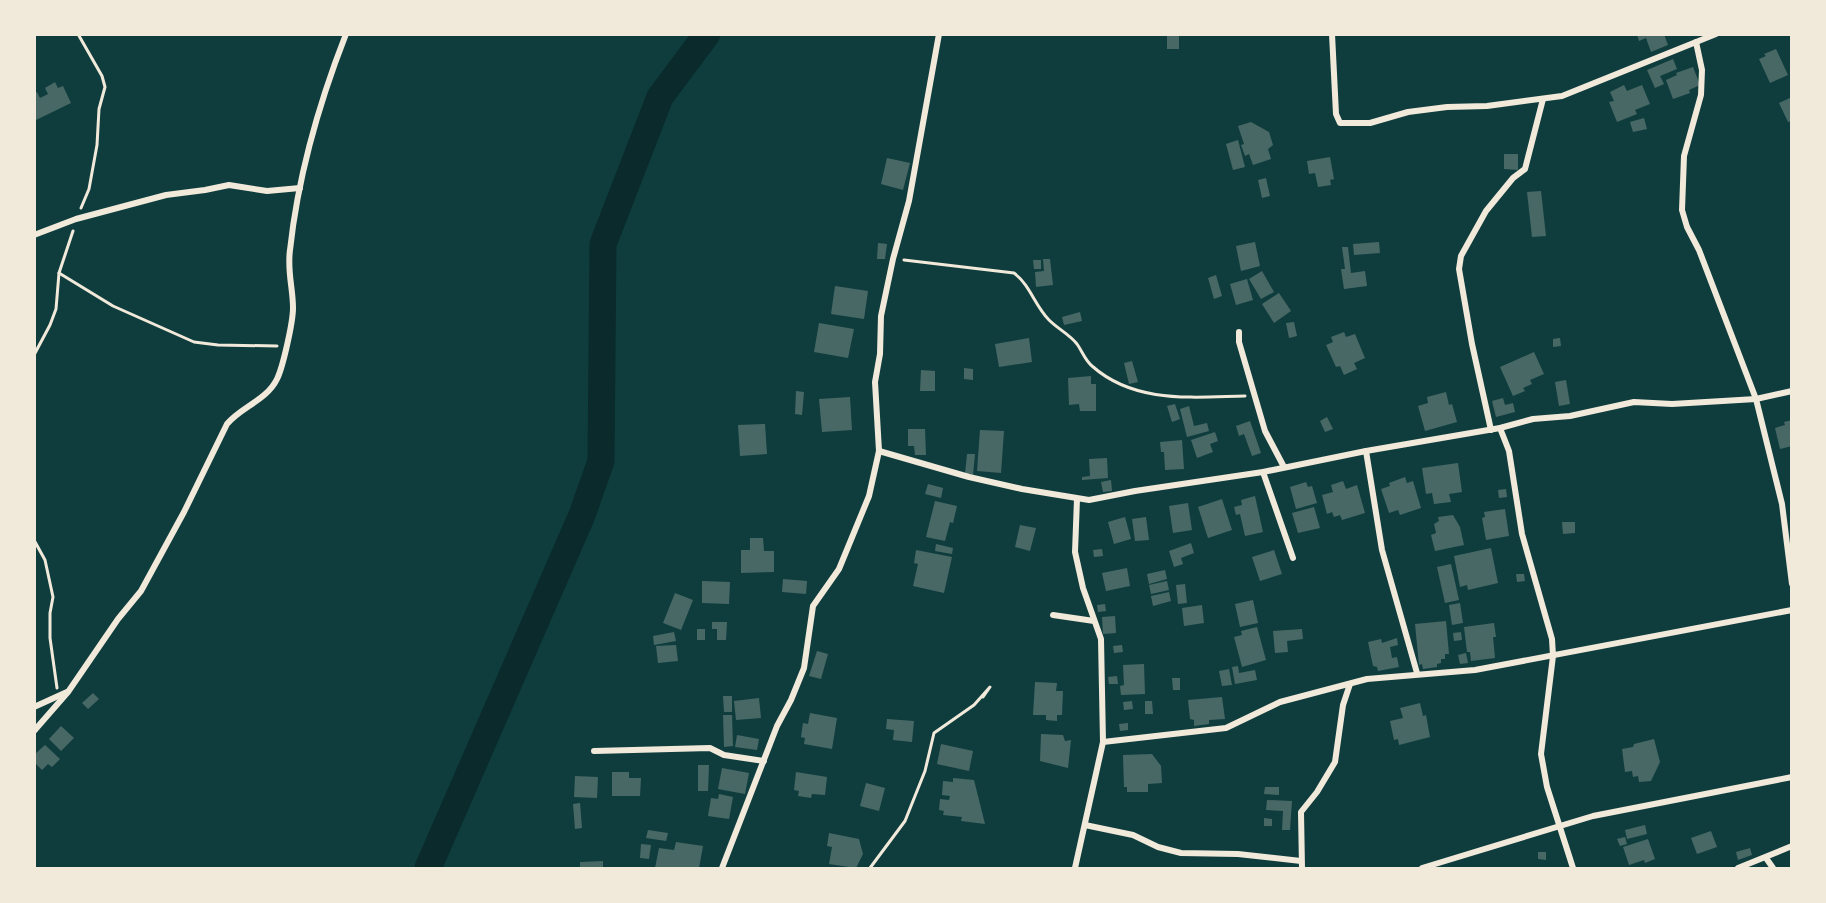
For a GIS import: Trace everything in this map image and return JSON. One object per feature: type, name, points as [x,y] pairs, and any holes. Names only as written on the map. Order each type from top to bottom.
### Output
[{"type":"street","points":[[34,731],[68,692],[118,619],[141,591],[184,512],[227,424],[268,391],[276,381],[294,310],[289,275],[290,252],[300,188],[320,104],[346,34]]},
{"type":"street","points":[[722,868],[777,726],[804,668],[813,606],[839,569],[869,496],[879,451],[876,382],[880,354],[881,316],[893,259],[909,201],[939,34]]},
{"type":"street","points":[[1332,34],[1334,97],[1336,114],[1340,123],[1370,123],[1408,112],[1447,107],[1487,106],[1562,96],[1713,35]]},
{"type":"street","points":[[1696,42],[1702,70],[1701,95],[1684,156],[1682,210],[1756,399],[1782,504],[1791,584]]},
{"type":"street","points":[[1491,430],[1460,284],[1461,255],[1486,211],[1513,178],[1525,169],[1543,99]]},
{"type":"street","points":[[34,236],[76,219],[166,195],[221,186],[267,191],[300,188]]},
{"type":"street","points":[[1239,332],[1239,342],[1254,397],[1265,430],[1284,467]]},
{"type":"street","points":[[879,451],[969,477],[1089,500],[1135,490],[1263,472],[1366,451],[1491,430],[1533,419],[1570,416],[1634,402],[1671,404],[1756,399],[1791,391]]},
{"type":"street","points":[[1500,428],[1509,451],[1522,534],[1552,639],[1553,656],[1541,754],[1547,787],[1573,868]]},
{"type":"street","points":[[1366,451],[1382,550],[1417,673]]},
{"type":"street","points":[[1263,472],[1293,558]]},
{"type":"street","points":[[1075,868],[1103,742],[1101,639],[1083,588],[1075,552],[1077,499]]},
{"type":"street","points":[[1103,742],[1226,728],[1286,700],[1367,679],[1417,673],[1475,670],[1791,610]]},
{"type":"street","points":[[1053,615],[1094,621]]},
{"type":"street","points":[[1302,868],[1301,812],[1317,792],[1335,762],[1343,705],[1350,684]]},
{"type":"street","points":[[34,707],[68,692]]},
{"type":"street","points":[[594,751],[710,748],[723,755],[764,761]]},
{"type":"street","points":[[1422,868],[1593,816],[1791,777]]},
{"type":"street","points":[[1085,825],[1133,835],[1158,848],[1181,853],[1238,854],[1301,861]]},
{"type":"street","points":[[1738,868],[1791,846]]},
{"type":"street","points":[[1766,858],[1773,868]]},
{"type":"path","points":[[34,355],[56,309],[59,273],[76,219],[89,189],[97,145],[99,109],[105,87],[102,76],[78,34]]},
{"type":"path","points":[[893,259],[1014,273],[1024,280],[1044,315],[1068,334],[1092,366],[1120,384],[1141,393],[1202,398],[1254,397]]},
{"type":"path","points":[[59,273],[113,306],[194,342],[218,345],[286,346]]},
{"type":"path","points":[[34,540],[45,560],[51,579],[53,597],[50,613],[50,638],[58,695]]},
{"type":"path","points":[[870,868],[905,821],[925,771],[934,733],[953,717],[974,705],[990,687],[982,697]]},
{"type":"building","points":[[1637,34],[1664,34],[1668,45],[1651,52],[1646,38],[1639,41]]},
{"type":"building","points":[[1167,35],[1179,35],[1179,49],[1167,49]]},
{"type":"building","points":[[1776,49],[1788,75],[1770,83],[1759,59]]},
{"type":"building","points":[[1673,59],[1677,69],[1660,76],[1664,84],[1655,88],[1647,70]]},
{"type":"building","points":[[1693,67],[1700,85],[1689,90],[1690,93],[1673,99],[1666,80],[1677,75],[1676,73]]},
{"type":"building","points":[[55,82],[58,88],[63,86],[71,103],[36,120],[34,94],[37,92],[40,98],[48,94],[45,88]]},
{"type":"building","points":[[1624,85],[1627,91],[1642,85],[1650,104],[1635,110],[1637,114],[1617,122],[1609,102],[1614,101],[1610,92]]},
{"type":"building","points":[[1792,97],[1792,121],[1788,122],[1779,103]]},
{"type":"building","points":[[1644,118],[1647,129],[1633,132],[1630,122]]},
{"type":"building","points":[[1251,122],[1269,132],[1273,145],[1268,149],[1271,159],[1253,165],[1249,154],[1245,156],[1238,126]]},
{"type":"building","points":[[1238,140],[1245,167],[1233,170],[1226,144]]},
{"type":"building","points":[[1504,154],[1518,154],[1518,170],[1504,169]]},
{"type":"building","points":[[1330,157],[1334,179],[1330,180],[1331,185],[1318,187],[1315,173],[1309,174],[1307,161]]},
{"type":"building","points":[[887,158],[910,163],[903,190],[881,184]]},
{"type":"building","points":[[1266,178],[1270,196],[1262,198],[1258,180]]},
{"type":"building","points":[[1541,191],[1546,236],[1532,237],[1527,192]]},
{"type":"building","points":[[1255,242],[1260,266],[1241,271],[1236,246]]},
{"type":"building","points":[[1379,242],[1380,253],[1354,255],[1353,244]]},
{"type":"building","points":[[878,243],[887,244],[885,259],[877,259]]},
{"type":"building","points":[[1342,247],[1348,247],[1351,273],[1365,271],[1367,286],[1344,289],[1341,269],[1345,269]]},
{"type":"building","points":[[1043,259],[1050,259],[1053,285],[1036,287],[1035,272],[1044,271]]},
{"type":"building","points":[[1033,260],[1041,260],[1041,269],[1034,269]]},
{"type":"building","points":[[1262,271],[1274,292],[1261,299],[1249,279]]},
{"type":"building","points":[[1216,275],[1222,296],[1214,299],[1208,278]]},
{"type":"building","points":[[1247,279],[1253,300],[1236,305],[1230,284]]},
{"type":"building","points":[[835,286],[868,291],[864,319],[831,314]]},
{"type":"building","points":[[1279,293],[1291,311],[1274,323],[1262,304]]},
{"type":"building","points":[[1080,312],[1082,321],[1064,325],[1062,317]]},
{"type":"building","points":[[1294,322],[1297,336],[1289,338],[1286,323]]},
{"type":"building","points":[[819,323],[854,329],[848,358],[814,352]]},
{"type":"building","points":[[1344,332],[1346,337],[1355,334],[1365,358],[1354,363],[1357,369],[1344,375],[1340,366],[1336,367],[1326,345],[1333,342],[1331,337]]},
{"type":"building","points":[[1029,338],[1032,362],[999,367],[995,344]]},
{"type":"building","points":[[1560,338],[1561,346],[1553,347],[1553,339]]},
{"type":"building","points":[[1534,352],[1544,374],[1530,380],[1532,384],[1523,388],[1525,391],[1513,396],[1500,367]]},
{"type":"building","points":[[1132,361],[1138,382],[1129,384],[1124,363]]},
{"type":"building","points":[[964,368],[973,369],[973,380],[964,379]]},
{"type":"building","points":[[921,370],[935,371],[935,391],[920,391]]},
{"type":"building","points":[[1091,376],[1091,384],[1096,384],[1096,411],[1080,411],[1079,404],[1069,405],[1068,378]]},
{"type":"building","points":[[1566,380],[1570,404],[1559,406],[1555,382]]},
{"type":"building","points":[[796,391],[804,392],[802,415],[795,414]]},
{"type":"building","points":[[1446,392],[1457,422],[1425,431],[1418,406],[1428,403],[1427,397]]},
{"type":"building","points":[[850,397],[852,430],[822,432],[819,399]]},
{"type":"building","points":[[1503,398],[1505,405],[1513,403],[1515,412],[1496,417],[1492,401]]},
{"type":"building","points":[[1175,404],[1180,419],[1172,422],[1167,406]]},
{"type":"building","points":[[1189,406],[1194,426],[1207,423],[1209,431],[1187,437],[1180,409]]},
{"type":"building","points":[[1327,417],[1333,429],[1325,432],[1320,421]]},
{"type":"building","points":[[1792,420],[1792,446],[1780,449],[1775,428]]},
{"type":"building","points":[[1250,421],[1261,453],[1252,456],[1244,434],[1239,436],[1236,426]]},
{"type":"building","points":[[765,424],[767,454],[740,456],[738,425]]},
{"type":"building","points":[[908,429],[925,429],[926,455],[915,455],[914,446],[908,446]]},
{"type":"building","points":[[980,430],[1004,431],[1001,473],[977,471]]},
{"type":"building","points":[[1215,432],[1218,441],[1210,444],[1213,452],[1197,458],[1191,440]]},
{"type":"building","points":[[1182,440],[1184,469],[1165,470],[1164,452],[1161,452],[1160,442]]},
{"type":"building","points":[[967,454],[975,454],[973,475],[965,474]]},
{"type":"building","points":[[1107,458],[1108,478],[1082,480],[1082,477],[1090,476],[1089,459]]},
{"type":"building","points":[[1458,463],[1462,492],[1449,494],[1451,502],[1434,504],[1432,493],[1426,494],[1422,468]]},
{"type":"building","points":[[1405,477],[1407,483],[1413,481],[1421,508],[1400,515],[1398,510],[1389,513],[1381,489]]},
{"type":"building","points":[[1111,480],[1112,491],[1103,492],[1101,482]]},
{"type":"building","points":[[1343,481],[1346,489],[1357,485],[1365,513],[1342,520],[1340,515],[1334,517],[1332,512],[1327,514],[1322,495],[1333,492],[1331,485]]},
{"type":"building","points":[[1306,482],[1308,487],[1312,486],[1317,503],[1296,509],[1290,487]]},
{"type":"building","points":[[928,484],[943,488],[941,498],[925,494]]},
{"type":"building","points":[[1506,489],[1507,497],[1499,498],[1498,490]]},
{"type":"building","points":[[1255,496],[1263,532],[1245,536],[1240,514],[1236,515],[1234,507],[1242,505],[1241,500]]},
{"type":"building","points":[[1222,499],[1232,530],[1208,538],[1198,507]]},
{"type":"building","points":[[935,501],[957,506],[945,541],[926,537]]},
{"type":"building","points":[[1188,503],[1192,530],[1173,533],[1169,506]]},
{"type":"building","points":[[1314,507],[1320,528],[1298,533],[1292,513]]},
{"type":"building","points":[[1505,509],[1509,536],[1486,540],[1482,518],[1485,517],[1484,512]]},
{"type":"building","points":[[1453,515],[1460,527],[1464,545],[1435,551],[1431,535],[1436,533],[1434,524],[1439,521],[1438,517]]},
{"type":"building","points":[[1125,517],[1131,539],[1114,544],[1108,522]]},
{"type":"building","points":[[1146,517],[1149,540],[1135,541],[1132,519]]},
{"type":"building","points":[[1562,522],[1575,522],[1575,533],[1563,534]]},
{"type":"building","points":[[1020,525],[1036,528],[1030,551],[1015,547]]},
{"type":"building","points":[[750,538],[763,538],[764,551],[774,551],[774,572],[741,573],[741,550],[750,550]]},
{"type":"building","points":[[1191,543],[1194,553],[1181,558],[1183,564],[1174,567],[1169,551]]},
{"type":"building","points":[[936,544],[953,548],[952,554],[935,551]]},
{"type":"building","points":[[1491,548],[1498,583],[1468,590],[1467,585],[1460,587],[1454,556]]},
{"type":"building","points":[[1102,549],[1103,556],[1094,557],[1093,550]]},
{"type":"building","points":[[916,550],[952,557],[944,593],[913,586],[918,564],[914,563]]},
{"type":"building","points":[[1274,550],[1282,574],[1260,581],[1252,557]]},
{"type":"building","points":[[1451,564],[1459,600],[1445,603],[1437,567]]},
{"type":"building","points":[[1127,568],[1130,586],[1106,591],[1102,573]]},
{"type":"building","points":[[1165,570],[1167,579],[1149,584],[1147,574]]},
{"type":"building","points":[[1516,574],[1524,574],[1525,581],[1517,582]]},
{"type":"building","points":[[783,579],[807,581],[806,594],[782,592]]},
{"type":"building","points":[[702,581],[730,582],[729,604],[702,603]]},
{"type":"building","points":[[1167,581],[1169,590],[1151,594],[1149,585]]},
{"type":"building","points":[[1185,584],[1187,603],[1178,604],[1176,585]]},
{"type":"building","points":[[1169,592],[1171,601],[1153,606],[1151,596]]},
{"type":"building","points":[[675,593],[693,600],[681,630],[663,623]]},
{"type":"building","points":[[1253,600],[1258,623],[1240,627],[1235,604]]},
{"type":"building","points":[[1460,603],[1463,623],[1452,625],[1449,605]]},
{"type":"building","points":[[1105,604],[1106,611],[1098,612],[1097,605]]},
{"type":"building","points":[[1202,605],[1204,623],[1184,626],[1182,608]]},
{"type":"building","points":[[1115,616],[1116,633],[1103,634],[1102,617]]},
{"type":"building","points":[[1446,621],[1449,654],[1445,654],[1445,659],[1441,659],[1437,667],[1423,669],[1422,664],[1419,665],[1415,624]]},
{"type":"building","points":[[712,622],[727,622],[726,640],[717,640],[717,629],[712,629]]},
{"type":"building","points":[[1494,623],[1495,658],[1471,661],[1470,652],[1467,652],[1464,627]]},
{"type":"building","points":[[1257,627],[1266,660],[1242,667],[1234,637],[1242,635],[1241,631]]},
{"type":"building","points":[[697,629],[705,629],[705,640],[697,640]]},
{"type":"building","points":[[1302,629],[1303,639],[1287,641],[1288,652],[1275,653],[1273,631]]},
{"type":"building","points":[[674,632],[676,641],[654,645],[653,636]]},
{"type":"building","points":[[1461,632],[1462,640],[1454,641],[1453,633]]},
{"type":"building","points":[[1397,638],[1398,645],[1390,647],[1392,658],[1397,657],[1399,667],[1378,671],[1377,667],[1373,666],[1368,642],[1381,639],[1382,643]]},
{"type":"building","points":[[676,645],[678,661],[658,663],[656,646]]},
{"type":"building","points":[[1122,645],[1123,652],[1114,653],[1113,646]]},
{"type":"building","points":[[817,651],[828,654],[821,679],[809,676]]},
{"type":"building","points":[[1466,653],[1468,663],[1460,664],[1458,655]]},
{"type":"building","points":[[1144,664],[1145,694],[1121,695],[1120,686],[1124,685],[1123,665]]},
{"type":"building","points":[[1238,666],[1239,673],[1255,670],[1257,680],[1235,684],[1232,667]]},
{"type":"building","points":[[1229,669],[1232,685],[1222,686],[1219,671]]},
{"type":"building","points":[[1117,676],[1118,684],[1109,684],[1108,677]]},
{"type":"building","points":[[1172,678],[1180,678],[1180,690],[1173,690]]},
{"type":"building","points":[[1035,682],[1057,683],[1056,691],[1063,691],[1062,715],[1057,715],[1057,721],[1046,720],[1046,715],[1033,715]]},
{"type":"building","points":[[93,693],[99,699],[88,709],[82,703]]},
{"type":"building","points":[[723,696],[732,696],[732,712],[724,712]]},
{"type":"building","points":[[1222,697],[1225,719],[1209,720],[1209,724],[1194,726],[1194,720],[1190,719],[1188,700]]},
{"type":"building","points":[[759,698],[761,718],[736,720],[734,701]]},
{"type":"building","points":[[1132,701],[1133,709],[1124,710],[1123,702]]},
{"type":"building","points":[[1145,701],[1152,701],[1153,714],[1145,714]]},
{"type":"building","points":[[1420,703],[1423,716],[1426,715],[1430,737],[1399,745],[1398,739],[1394,740],[1390,721],[1403,718],[1400,708]]},
{"type":"building","points":[[810,713],[837,718],[832,749],[804,744],[805,738],[801,737],[803,723],[808,724]]},
{"type":"building","points":[[723,715],[732,715],[733,746],[724,747]]},
{"type":"building","points":[[887,719],[914,721],[912,742],[893,740],[894,730],[886,729]]},
{"type":"building","points":[[1128,723],[1128,730],[1120,731],[1119,724]]},
{"type":"building","points":[[61,726],[74,738],[61,751],[49,739]]},
{"type":"building","points":[[1041,734],[1063,735],[1065,741],[1071,740],[1068,768],[1040,761]]},
{"type":"building","points":[[737,735],[759,739],[757,750],[735,747]]},
{"type":"building","points":[[1654,739],[1660,762],[1651,781],[1639,782],[1638,776],[1633,777],[1632,771],[1625,772],[1622,749]]},
{"type":"building","points":[[941,744],[973,751],[969,771],[937,764]]},
{"type":"building","points":[[45,745],[60,759],[52,767],[48,764],[42,770],[34,762],[34,755]]},
{"type":"building","points":[[1152,754],[1161,766],[1162,783],[1148,784],[1148,792],[1127,792],[1127,787],[1124,787],[1123,755]]},
{"type":"building","points":[[698,765],[709,765],[708,791],[698,791]]},
{"type":"building","points":[[722,768],[749,773],[745,794],[718,789]]},
{"type":"building","points":[[612,772],[629,772],[629,778],[641,778],[640,796],[612,796]]},
{"type":"building","points":[[796,772],[827,777],[825,795],[812,794],[811,798],[798,796],[799,791],[794,790]]},
{"type":"building","points":[[575,776],[598,777],[597,798],[574,797]]},
{"type":"building","points":[[953,778],[974,780],[985,824],[961,821],[962,817],[943,815],[944,811],[939,810],[940,799],[949,800],[950,796],[942,795],[943,781],[953,782]]},
{"type":"building","points":[[866,783],[885,788],[879,811],[860,806]]},
{"type":"building","points":[[1265,787],[1279,787],[1279,795],[1264,794]]},
{"type":"building","points":[[719,794],[733,797],[729,819],[708,816],[711,798],[718,799]]},
{"type":"building","points":[[1267,800],[1292,801],[1290,830],[1282,830],[1283,811],[1266,810]]},
{"type":"building","points":[[580,803],[582,828],[575,829],[573,804]]},
{"type":"building","points":[[1264,818],[1272,819],[1272,826],[1264,826]]},
{"type":"building","points":[[1645,825],[1647,834],[1627,839],[1625,830]]},
{"type":"building","points":[[648,830],[668,833],[666,841],[646,838]]},
{"type":"building","points":[[1711,831],[1717,847],[1697,854],[1691,838]]},
{"type":"building","points":[[829,833],[859,839],[863,854],[856,868],[829,864],[832,847],[827,846]]},
{"type":"building","points":[[1625,837],[1627,844],[1620,846],[1617,839]]},
{"type":"building","points":[[1648,839],[1655,859],[1629,865],[1623,847]]},
{"type":"building","points":[[676,842],[703,846],[699,868],[655,868],[659,848],[674,850]]},
{"type":"building","points":[[641,844],[651,845],[649,859],[640,858]]},
{"type":"building","points":[[1750,848],[1752,855],[1738,860],[1736,852]]},
{"type":"building","points":[[1538,852],[1546,852],[1546,860],[1538,859]]},
{"type":"building","points":[[603,861],[603,868],[580,868],[580,862]]},
{"type":"waterway","points":[[428,868],[582,515],[601,461],[603,244],[660,97],[707,34]]}]
